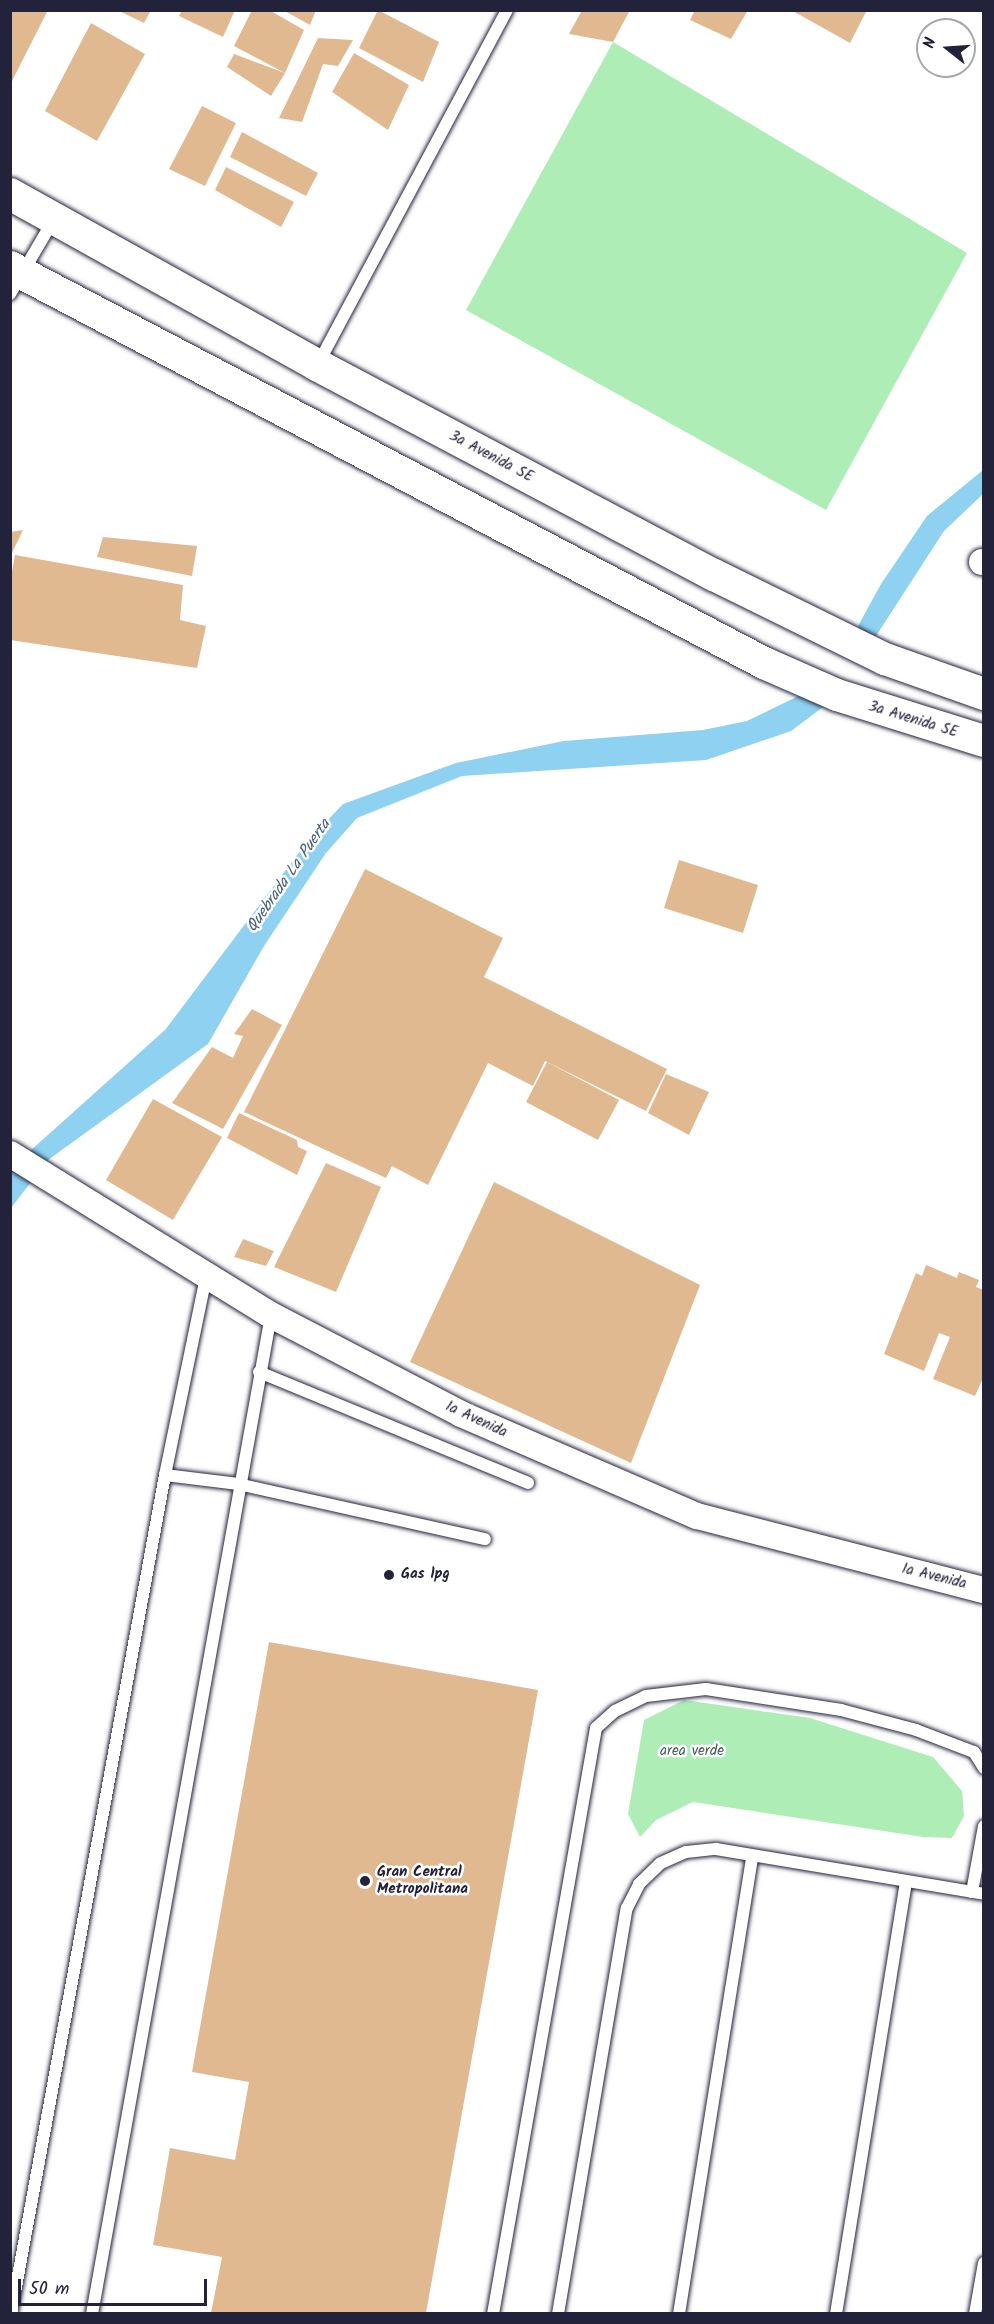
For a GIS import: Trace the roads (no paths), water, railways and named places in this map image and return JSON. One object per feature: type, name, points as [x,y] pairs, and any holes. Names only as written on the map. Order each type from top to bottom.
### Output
[{"type":"street","name":"3a Avenida SE","points":[[10,194],[317,365],[714,575],[885,659],[984,694]]},
{"type":"street","name":"3a Avenida SE","points":[[14,278],[764,663],[837,695],[984,741]]},
{"type":"street","name":"1a Avenida","points":[[10,1154],[207,1272],[271,1315],[461,1414],[697,1516],[984,1590]]},
{"type":"lane","points":[[317,365],[507,10]]},
{"type":"lane","points":[[14,278],[54,218]]},
{"type":"lane","points":[[11,2313],[165,1475],[207,1272]]},
{"type":"lane","points":[[92,2313],[238,1484],[271,1315]]},
{"type":"lane","points":[[259,1372],[528,1483]]},
{"type":"lane","points":[[165,1475],[238,1484],[486,1539]]},
{"type":"lane","points":[[493,2313],[596,1728],[615,1711],[646,1696],[706,1689],[841,1710],[916,1730],[974,1752],[984,1768]]},
{"type":"lane","points":[[558,2313],[627,1908],[639,1884],[661,1863],[686,1852],[716,1849],[978,1893],[984,1826]]},
{"type":"lane","points":[[679,2313],[752,1856]]},
{"type":"lane","points":[[836,2313],[906,1882]]},
{"type":"lane","points":[[975,2313],[984,2263]]},
{"type":"water","points":[[983,470],[983,494],[944,531],[876,636],[863,637],[858,626],[881,584],[927,516]]},
{"type":"water","name":"Quebrada La Puerta","points":[[819,686],[827,704],[791,731],[706,760],[462,776],[357,818],[326,853],[264,946],[208,1044],[48,1160],[11,1208],[11,1168],[165,1030],[307,842],[343,804],[456,763],[564,741],[703,730],[747,721]]},
{"type":"place","name":"Gas lpg","points":[[389,1575]]},
{"type":"place","name":"Gran Central Metropolitana","points":[[365,1881]]},
{"type":"park label","name":"area verde","points":[[692,1752]]}]
